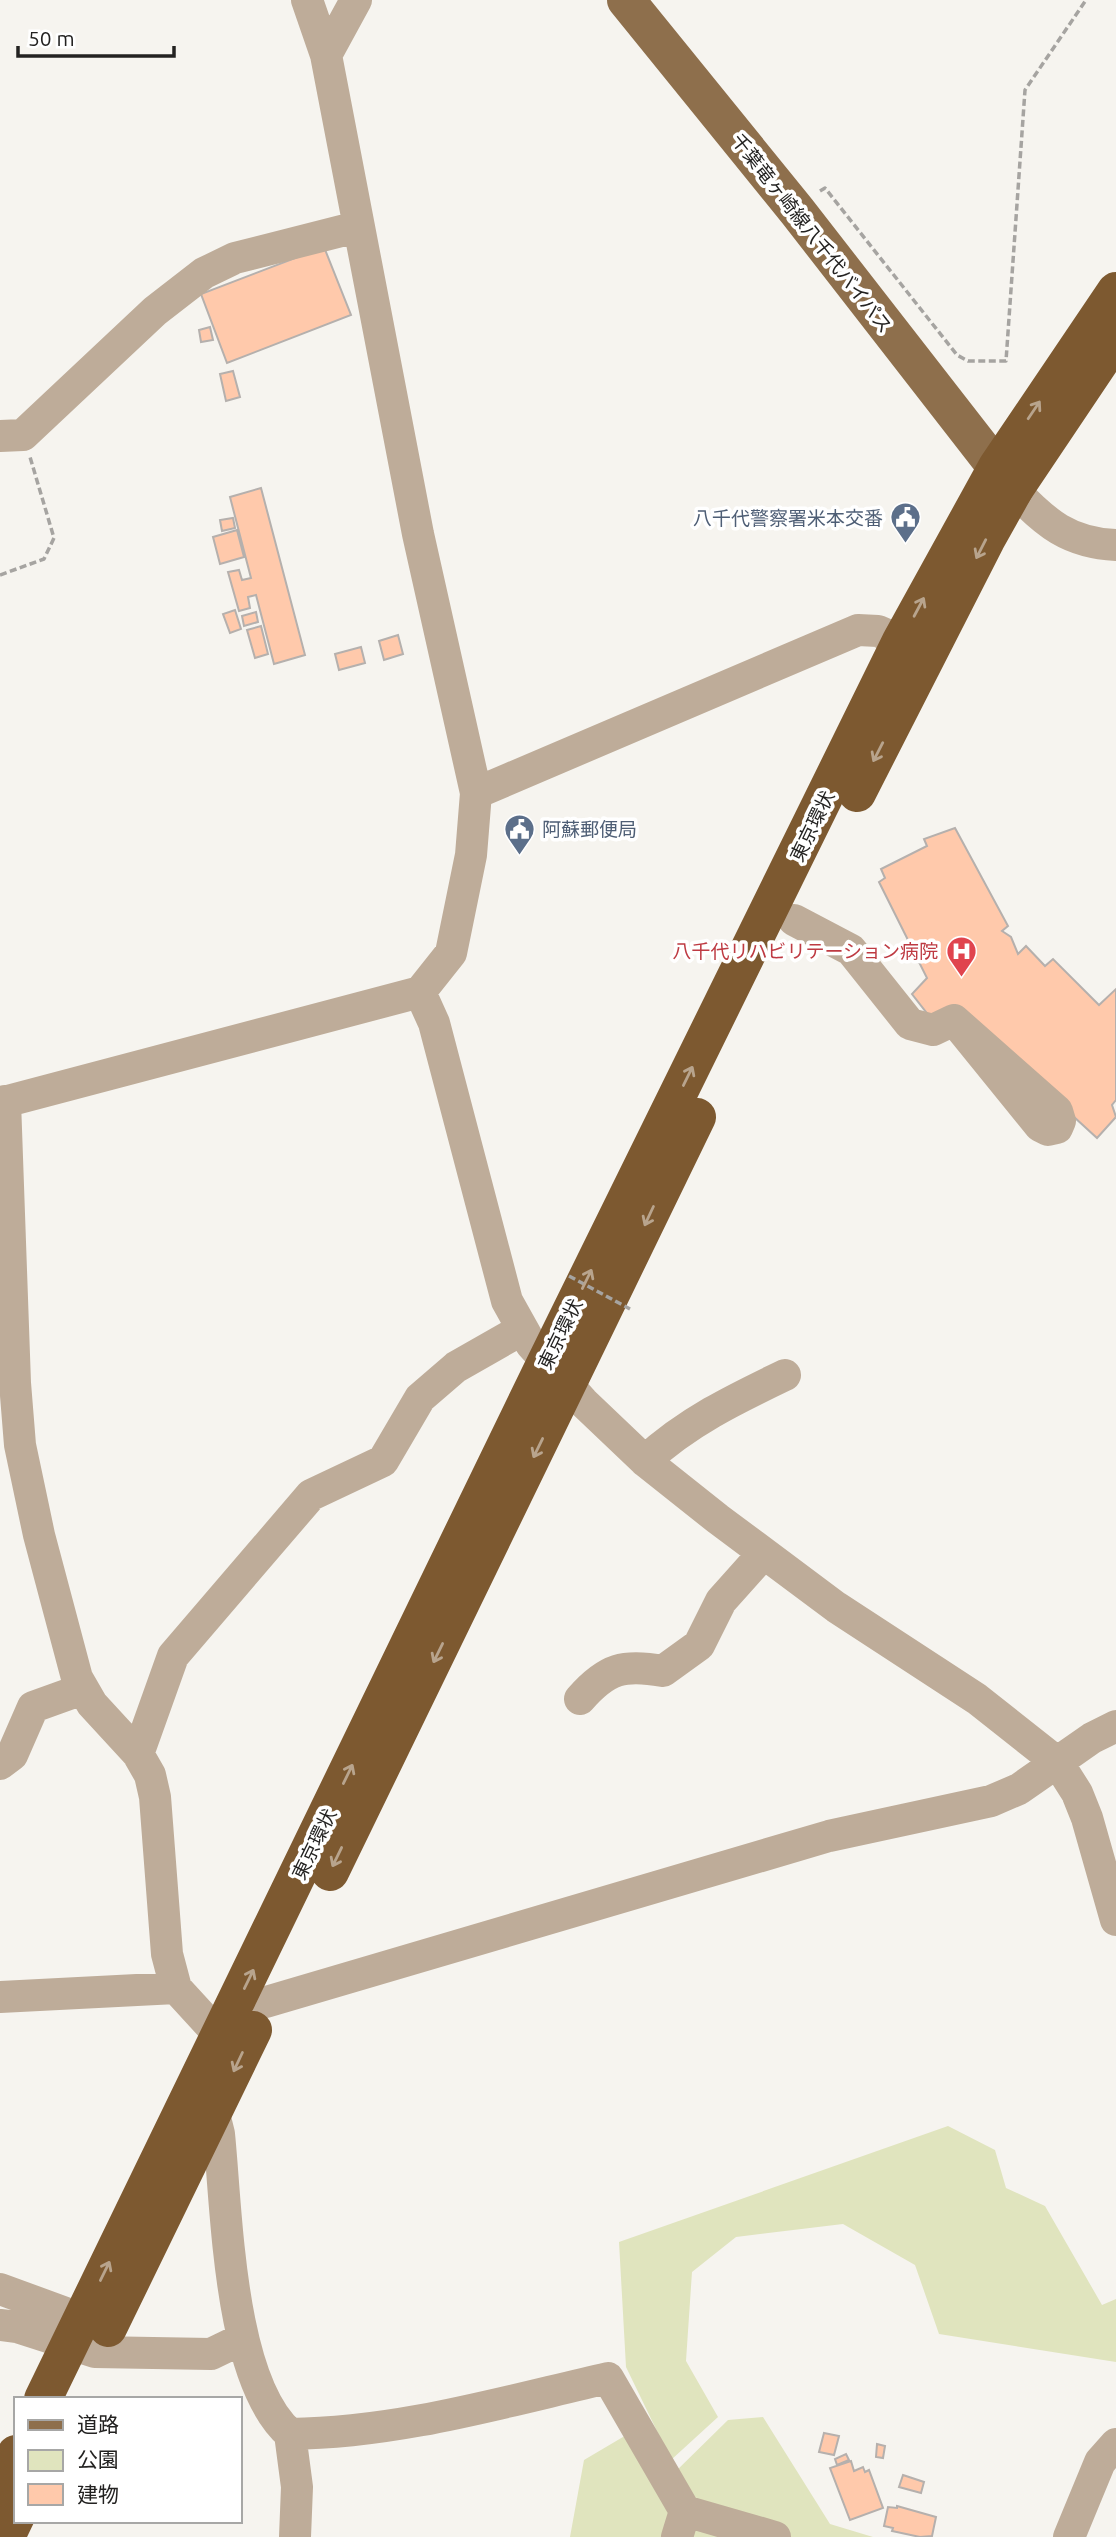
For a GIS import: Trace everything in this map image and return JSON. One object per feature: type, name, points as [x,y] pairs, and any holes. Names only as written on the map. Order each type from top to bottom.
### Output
[{"type":"highway","name":"東京環状","points":[[44,2397],[83,2338],[214,2114],[556,1375],[901,641],[1006,478],[1116,291]]},
{"type":"highway","name":"東京環状","points":[[73,2397],[83,2338],[221,2037],[556,1375],[794,920],[986,540],[1006,478],[1116,338]]},
{"type":"highway","points":[[0,2487],[14,2458]]},
{"type":"highway","points":[[6,2537],[14,2520]]},
{"type":"main road","name":"千葉竜ヶ崎線八千代バイパス","points":[[626,0],[797,211],[1006,478]]},
{"type":"street","points":[[221,2037],[176,1988],[167,1954],[155,1797],[150,1775],[138,1754],[92,1704],[83,1689],[59,1618],[20,1445],[3,1102],[420,992],[451,953],[471,855],[476,793],[418,534],[326,55],[307,0]]},
{"type":"street","points":[[326,55],[356,0]]},
{"type":"street","points":[[11,436],[155,311],[204,273],[235,258],[357,227]]},
{"type":"street","points":[[1006,478],[1043,521],[1088,542],[1116,545]]},
{"type":"street","points":[[476,793],[858,630],[878,631],[901,641]]},
{"type":"street","points":[[794,920],[851,950],[910,1024],[933,1030],[954,1020]]},
{"type":"street","points":[[420,992],[434,1023],[507,1301],[521,1330],[556,1375],[645,1461],[762,1554],[836,1607],[977,1699],[1058,1763],[1077,1793],[1087,1818],[1116,1920]]},
{"type":"street","points":[[138,1754],[173,1656],[311,1495],[383,1461],[420,1398],[456,1367],[521,1330]]},
{"type":"street","points":[[645,1461],[668,1440],[718,1407],[785,1375]]},
{"type":"street","points":[[580,1699],[594,1683],[612,1671],[639,1667],[663,1671],[699,1645],[721,1601],[762,1554]]},
{"type":"street","points":[[0,1764],[12,1755],[33,1707],[83,1689]]},
{"type":"street","points":[[266,2003],[829,1836],[991,1801],[1019,1788],[1092,1738],[1116,1726]]},
{"type":"street","points":[[0,1997],[176,1988]]},
{"type":"street","points":[[214,2114],[219,2134],[242,2339],[272,2414],[290,2434],[297,2487],[295,2537]]},
{"type":"street","points":[[0,2289],[83,2338]]},
{"type":"street","points":[[0,2325],[211,2354],[242,2339]]},
{"type":"street","points":[[290,2434],[327,2434],[394,2425],[608,2378],[681,2524],[775,2537]]},
{"type":"street","points":[[1069,2537],[1100,2462],[1116,2444]]},
{"type":"path","points":[[797,211],[824,188],[957,355],[968,361],[1006,360],[1025,90],[1086,0]]},
{"type":"path","points":[[0,575],[44,559],[54,538],[11,436]]},
{"type":"path","points":[[569,1276],[630,1309]]},
{"type":"green space","points":[[948,2126],[995,2150],[1006,2188],[1045,2206],[1102,2305],[1116,2299],[1116,2362],[939,2334],[915,2265],[843,2224],[736,2237],[692,2272],[686,2361],[718,2417],[671,2460],[626,2367],[619,2242]]},
{"type":"green space","points":[[763,2417],[830,2524],[873,2537],[570,2537],[584,2460],[628,2434],[672,2475],[728,2420]]},
{"type":"building","points":[[324,247],[351,315],[227,363],[201,294]]},
{"type":"building","points":[[210,327],[213,340],[201,342],[199,330]]},
{"type":"building","points":[[233,371],[240,397],[226,401],[220,374]]},
{"type":"building","points":[[261,488],[305,655],[274,664],[256,595],[248,597],[250,608],[239,611],[228,572],[239,570],[242,580],[251,578],[230,497]]},
{"type":"building","points":[[233,518],[235,528],[222,531],[220,520]]},
{"type":"building","points":[[237,530],[244,557],[220,564],[213,537]]},
{"type":"building","points":[[235,610],[241,629],[230,633],[223,614]]},
{"type":"building","points":[[256,612],[258,622],[244,626],[242,616]]},
{"type":"building","points":[[261,626],[268,654],[255,658],[247,630]]},
{"type":"building","points":[[398,635],[403,654],[384,660],[379,641]]},
{"type":"building","points":[[361,647],[365,663],[339,670],[335,654]]},
{"type":"building","points":[[955,828],[1008,926],[1002,931],[1011,937],[1018,954],[1026,946],[1045,966],[1053,959],[1099,1005],[1116,989],[1116,1100],[1112,1105],[1116,1117],[1097,1138],[954,1007],[933,1021],[912,994],[927,978],[879,882],[885,878],[881,869],[927,846],[924,839]]},
{"type":"building","points":[[824,2433],[839,2436],[834,2455],[819,2452]]},
{"type":"building","points":[[877,2444],[885,2446],[883,2458],[876,2457]]},
{"type":"building","points":[[846,2454],[849,2460],[837,2465],[835,2459]]},
{"type":"building","points":[[851,2461],[854,2471],[863,2467],[865,2472],[869,2470],[883,2508],[850,2520],[830,2468]]},
{"type":"building","points":[[903,2475],[924,2482],[921,2493],[899,2487]]},
{"type":"building","points":[[897,2506],[936,2517],[932,2536],[920,2537],[892,2531],[893,2528],[884,2526],[888,2507]]},
{"type":"place","name":"八千代警察署米本交番","points":[[906,545]]},
{"type":"place","name":"阿蘇郵便局","points":[[519,856]]},
{"type":"place","name":"八千代リハビリテーション病院","points":[[961,978]]}]
